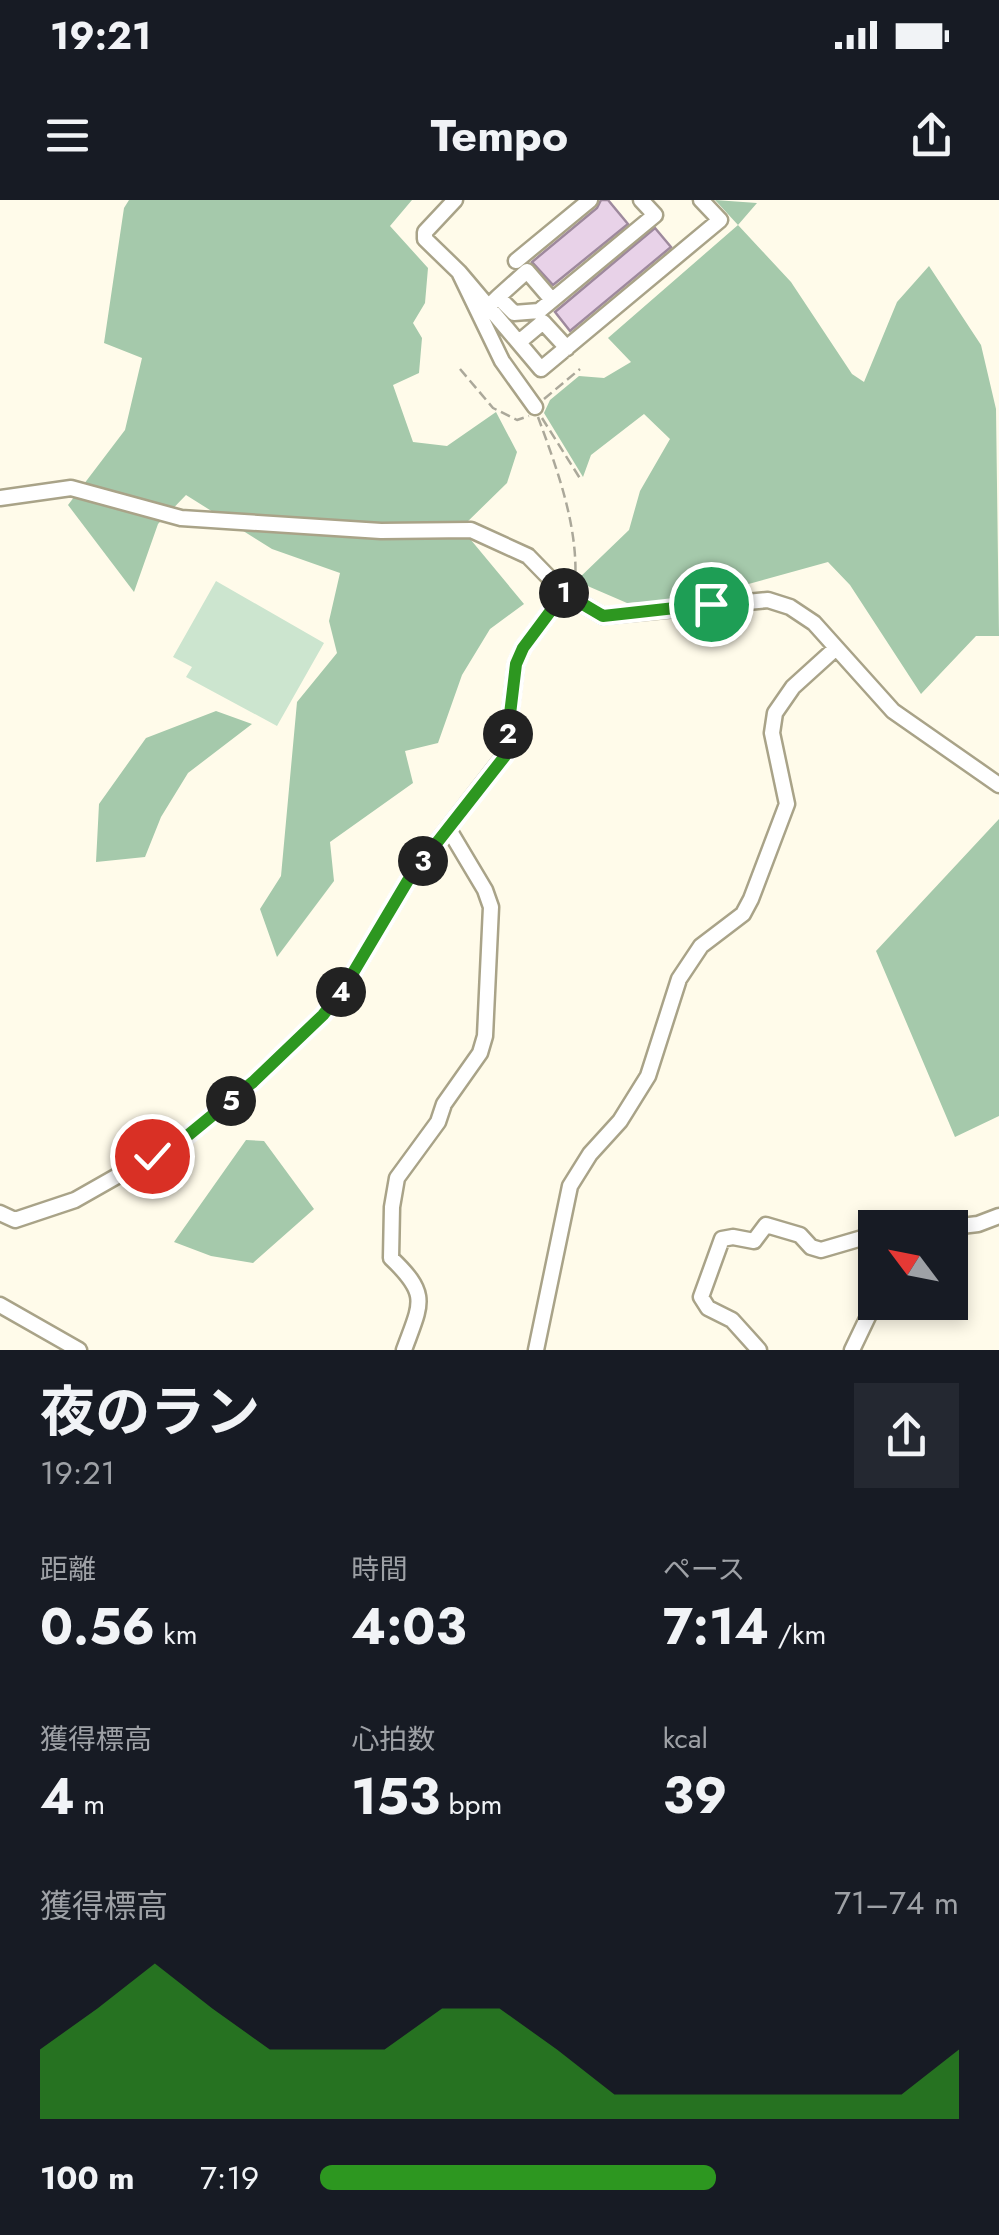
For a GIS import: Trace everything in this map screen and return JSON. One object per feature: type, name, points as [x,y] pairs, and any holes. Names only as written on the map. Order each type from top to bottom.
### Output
[{"type":"street","points":[[455,200],[424,236],[494,301],[522,315],[539,311],[655,215],[641,200]]},
{"type":"street","points":[[494,301],[520,264],[590,200]]},
{"type":"street","points":[[494,301],[541,369],[720,220],[701,200]]},
{"type":"street","points":[[520,264],[552,300]]},
{"type":"street","points":[[459,272],[502,361],[536,409]]},
{"type":"street","points":[[519,342],[543,322],[567,348]]},
{"type":"street","points":[[0,498],[71,488],[181,518],[400,531],[471,530],[528,556],[569,596],[603,616],[768,600],[790,607],[814,623],[912,727],[954,750],[999,785]]},
{"type":"street","points":[[0,1213],[15,1220],[75,1200],[186,1137],[304,1035],[344,988],[410,877],[505,756],[516,664],[523,648],[569,596]]},
{"type":"street","points":[[536,1350],[570,1186],[590,1154],[620,1121],[648,1076],[678,979],[700,946],[744,914],[787,804],[772,733],[775,713],[793,687],[836,648]]},
{"type":"street","points":[[404,1350],[419,1297],[413,1279],[390,1258],[398,1178],[480,1053],[484,1036],[491,907],[448,828]]},
{"type":"street","points":[[968,1225],[999,1216]]},
{"type":"street","points":[[758,1350],[732,1320],[708,1308],[701,1296],[722,1239],[754,1241],[766,1226],[800,1234],[810,1247],[821,1250],[858,1239]]},
{"type":"street","points":[[0,1306],[79,1350]]},
{"type":"street","points":[[852,1350],[866,1320]]},
{"type":"path","points":[[460,368],[493,408],[510,418],[523,418],[536,409],[580,369]]},
{"type":"path","points":[[536,409],[581,480]]},
{"type":"path","points":[[536,409],[561,479],[577,566],[569,596]]},
{"type":"green space","points":[[129,200],[412,200],[390,226],[428,268],[425,303],[413,323],[422,338],[419,373],[393,385],[413,442],[447,446],[496,412],[517,452],[507,483],[461,528],[524,604],[490,629],[462,675],[438,743],[405,751],[413,783],[330,842],[334,881],[277,957],[260,909],[281,876],[297,702],[337,653],[329,621],[340,573],[272,549],[186,495],[158,524],[134,592],[68,505],[125,430],[142,358],[104,343],[124,208]]},
{"type":"green space","points":[[715,200],[757,203],[738,225]]},
{"type":"green space","points":[[738,225],[791,282],[852,374],[864,382],[897,302],[929,266],[981,345],[996,409],[999,636],[976,636],[921,694],[850,585],[828,562],[694,599],[627,603],[576,581],[629,530],[640,491],[670,439],[644,414],[591,455],[583,477],[544,413],[550,400],[579,376],[604,378],[631,362],[608,338]]},
{"type":"green space","points":[[216,581],[324,643],[277,726],[186,677],[192,667],[173,657]]},
{"type":"green space","points":[[216,711],[252,724],[188,773],[161,817],[145,857],[96,862],[99,804],[146,738]]},
{"type":"green space","points":[[999,819],[999,1116],[955,1137],[876,951]]},
{"type":"green space","points":[[246,1140],[264,1141],[314,1209],[253,1263],[211,1256],[174,1242]]},
{"type":"building","points":[[601,200],[608,200],[628,224],[553,285],[532,262],[597,208]]},
{"type":"building","points":[[655,228],[671,247],[570,331],[555,312]]},
{"type":"route","points":[[152,1156],[186,1137],[253,1082],[323,1015],[344,988],[410,877],[505,756],[516,664],[523,648],[564,593],[603,616],[711,604]]}]
